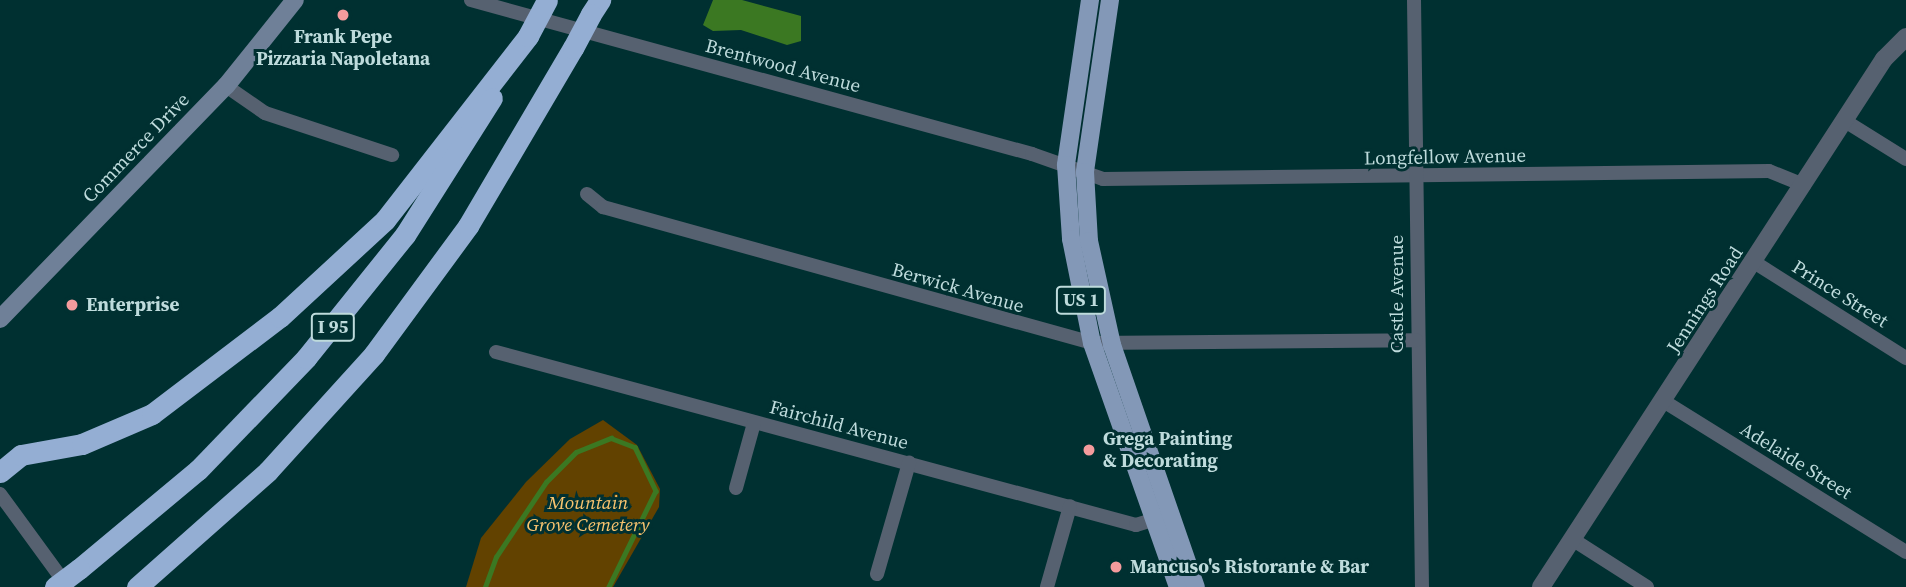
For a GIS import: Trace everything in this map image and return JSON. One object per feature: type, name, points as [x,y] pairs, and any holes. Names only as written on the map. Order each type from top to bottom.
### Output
[{"type":"highway","name":"I 95","points":[[55,587],[74,578],[198,470],[340,319],[433,195],[548,0]]},
{"type":"highway","name":"I 95","points":[[137,587],[191,543],[305,433],[407,313],[468,226],[597,5]]},
{"type":"highway","points":[[0,472],[13,458],[105,436],[152,414],[314,289],[385,220],[528,36]]},
{"type":"highway","points":[[0,453],[38,452]]},
{"type":"highway","points":[[145,587],[191,543]]},
{"type":"main road","name":"Commerce Drive","points":[[0,318],[226,86],[295,0]]},
{"type":"main road","name":"US 1","points":[[1090,0],[1066,165],[1071,239],[1092,343],[1163,517],[1196,587]]},
{"type":"main road","name":"US 1","points":[[1110,0],[1085,172],[1089,241],[1112,345],[1163,517],[1178,587]]},
{"type":"street","name":"Brentwood Avenue","points":[[471,0],[1085,172]]},
{"type":"street","name":"Castle Avenue","points":[[1414,0],[1416,340],[1422,587]]},
{"type":"street","name":"Jennings Road","points":[[1541,587],[1665,402],[1845,121],[1906,37]]},
{"type":"street","points":[[226,86],[265,113],[392,155]]},
{"type":"street","points":[[1845,121],[1906,159]]},
{"type":"street","name":"Longfellow Avenue","points":[[1085,172],[1104,179],[1769,171],[1804,185]]},
{"type":"street","name":"Berwick Avenue","points":[[587,194],[603,207],[1092,343],[1112,345],[1416,340]]},
{"type":"street","name":"Prince Street","points":[[1754,262],[1906,358]]},
{"type":"street","name":"Fairchild Avenue","points":[[496,352],[1136,525],[1163,517]]},
{"type":"street","name":"Adelaide Street","points":[[1665,402],[1906,552]]},
{"type":"street","points":[[736,488],[754,423]]},
{"type":"street","points":[[877,574],[909,463]]},
{"type":"street","points":[[0,494],[74,578]]},
{"type":"street","points":[[1047,587],[1070,506]]},
{"type":"street","points":[[1573,539],[1647,587]]},
{"type":"green space","name":"Mountain Grove Cemetery","points":[[603,420],[637,445],[660,489],[659,507],[613,587],[466,587],[481,538],[526,482],[570,439]]},
{"type":"shaded area","points":[[713,0],[742,0],[801,16],[801,41],[787,45],[741,30],[713,31],[703,25]]},
{"type":"waterway","points":[[485,587],[496,557],[546,482],[576,452],[611,438],[635,447],[656,491],[609,587]]},
{"type":"place","name":"Frank Pepe Pizzaria Napoletana","points":[[343,15]]},
{"type":"place","name":"Enterprise","points":[[72,305]]},
{"type":"place","name":"Grega Painting & Decorating","points":[[1089,450]]},
{"type":"place","name":"Mancuso's Ristorante & Bar","points":[[1116,567]]}]
